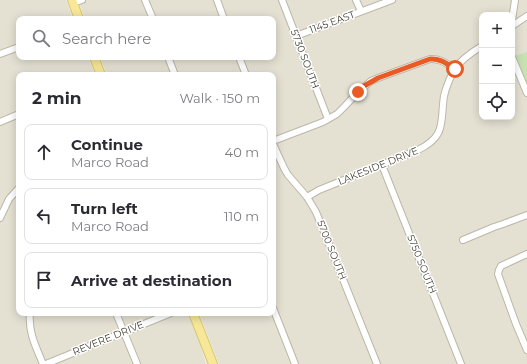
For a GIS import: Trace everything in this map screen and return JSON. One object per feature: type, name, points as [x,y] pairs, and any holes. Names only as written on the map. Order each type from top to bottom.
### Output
[{"type":"main road","points":[[73,2],[78,16]]},
{"type":"main road","points":[[95,60],[100,72]]},
{"type":"main road","points":[[194,316],[213,364]]},
{"type":"street","points":[[73,2],[82,0]]},
{"type":"street","points":[[145,0],[152,16]]},
{"type":"street","points":[[217,0],[223,16]]},
{"type":"street","name":"5730 SOUTH","points":[[282,0],[328,119]]},
{"type":"street","points":[[356,0],[361,11]]},
{"type":"street","name":"1145 EAST","points":[[296,36],[392,0]]},
{"type":"street","points":[[513,12],[515,0]]},
{"type":"street","points":[[515,24],[527,16]]},
{"type":"street","points":[[0,54],[16,48]]},
{"type":"street","name":"LAKESIDE DRIVE","points":[[307,197],[319,190],[424,147],[432,141],[437,136],[443,120],[444,95],[455,69],[460,62],[479,48]]},
{"type":"street","points":[[276,142],[337,114],[364,86],[378,78],[434,58],[455,69]]},
{"type":"street","points":[[169,60],[174,72]]},
{"type":"street","points":[[240,60],[245,72]]},
{"type":"street","points":[[515,64],[527,93]]},
{"type":"street","points":[[0,122],[16,115]]},
{"type":"street","name":"5700 SOUTH","points":[[276,150],[288,175],[307,197],[316,212],[377,364]]},
{"type":"street","name":"5750 SOUTH","points":[[382,165],[461,364]]},
{"type":"street","points":[[0,218],[9,199],[16,191]]},
{"type":"street","points":[[463,240],[527,215]]},
{"type":"street","points":[[527,254],[502,266],[498,274],[513,317],[527,350]]},
{"type":"street","points":[[30,316],[29,324],[31,333],[44,364]]},
{"type":"street","points":[[117,316],[137,364]]},
{"type":"street","name":"REVERE DRIVE","points":[[44,364],[164,316]]},
{"type":"street","points":[[276,316],[295,364]]},
{"type":"shaded area","points":[[0,0],[66,0],[72,16],[16,16],[16,60],[89,60],[94,72],[16,72],[16,316],[189,316],[206,364],[0,364]]},
{"type":"shaded area","points":[[78,0],[527,0],[527,364],[219,364],[200,316],[276,316],[276,72],[106,72],[101,60],[276,60],[276,16],[84,16]]},
{"type":"green space","points":[[527,52],[527,84],[515,56]]},
{"type":"route","points":[[358,92],[371,81],[424,60],[434,58],[455,69]]}]
